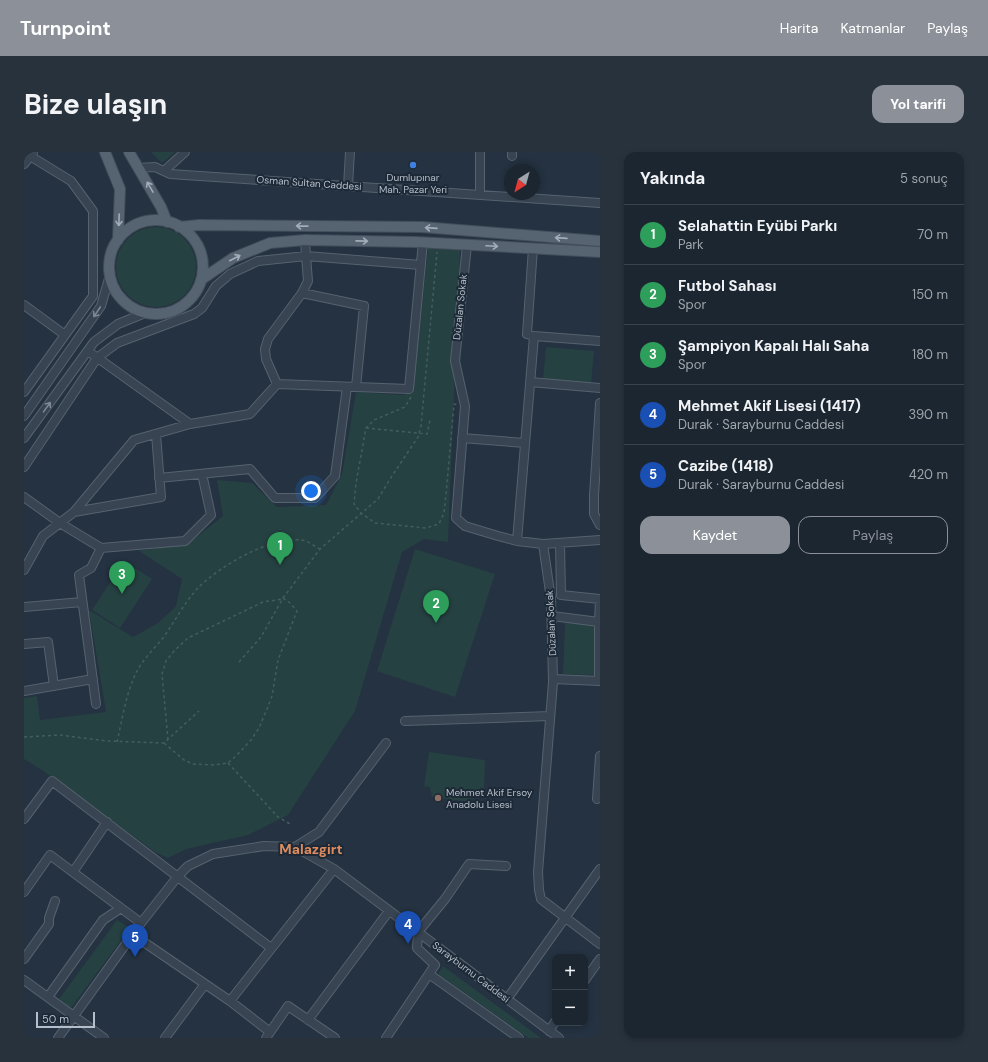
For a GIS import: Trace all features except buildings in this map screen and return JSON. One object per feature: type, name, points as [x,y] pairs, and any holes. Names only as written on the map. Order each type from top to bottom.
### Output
[{"type":"main road","points":[[105,152],[120,189],[118,240]]},
{"type":"main road","points":[[129,152],[161,207],[167,222]]},
{"type":"main road","points":[[153,221],[167,222],[179,227],[189,234],[197,244],[201,255],[203,267],[202,279],[196,292],[187,303],[174,311],[160,314],[145,313],[133,308],[122,299],[114,288],[110,275],[109,262],[112,251],[118,240],[128,230],[140,223],[153,221]]},
{"type":"main road","points":[[179,227],[199,225],[422,227],[600,240]]},
{"type":"main road","points":[[202,279],[233,258],[270,243],[305,240],[423,242],[600,252]]},
{"type":"street","points":[[164,171],[185,152]]},
{"type":"street","points":[[348,186],[350,152]]},
{"type":"street","points":[[480,152],[480,196]]},
{"type":"street","points":[[24,164],[32,154],[70,181],[93,211],[93,296],[24,392]]},
{"type":"street","name":"Osman Sultan Caddesi","points":[[138,168],[155,167],[170,174],[600,203]]},
{"type":"street","points":[[277,384],[266,360],[265,349],[268,339],[302,293],[308,281],[305,240]]},
{"type":"street","points":[[277,384],[409,389],[423,242]]},
{"type":"street","name":"Düzalan Sokak","points":[[467,245],[454,361],[465,406],[456,518],[465,526],[517,541],[543,544],[551,599],[553,679],[538,872],[539,890],[541,899],[600,944]]},
{"type":"street","points":[[532,248],[527,334],[534,336],[600,341]]},
{"type":"street","points":[[24,467],[98,358],[117,343],[194,314],[202,308],[216,286],[230,274],[258,261],[306,256],[421,265]]},
{"type":"street","points":[[24,416],[101,306],[110,275]]},
{"type":"street","points":[[159,478],[250,469],[275,498],[315,498],[335,476],[364,306],[302,293]]},
{"type":"street","points":[[24,305],[65,335]]},
{"type":"street","points":[[24,438],[94,342],[118,324],[145,313]]},
{"type":"street","points":[[517,541],[534,336]]},
{"type":"street","points":[[88,351],[190,424]]},
{"type":"street","points":[[530,382],[600,388]]},
{"type":"street","points":[[24,570],[43,536],[74,512],[134,440],[190,424],[250,414],[277,384]]},
{"type":"street","points":[[600,403],[594,495],[594,514],[600,525]]},
{"type":"street","points":[[74,512],[161,497],[156,434]]},
{"type":"street","points":[[462,438],[525,443]]},
{"type":"street","points":[[24,497],[60,523],[101,548],[185,540],[211,515],[202,474]]},
{"type":"street","points":[[543,544],[600,540]]},
{"type":"street","points":[[553,679],[600,681],[598,622],[600,599],[561,595],[560,543]]},
{"type":"street","points":[[96,704],[78,575],[91,568],[101,548]]},
{"type":"street","points":[[24,607],[82,602]]},
{"type":"street","points":[[552,616],[598,622]]},
{"type":"street","points":[[24,644],[48,642],[54,686]]},
{"type":"street","points":[[24,691],[93,679]]},
{"type":"street","points":[[406,721],[550,716]]},
{"type":"street","points":[[295,847],[319,832],[386,743]]},
{"type":"street","points":[[598,798],[600,756]]},
{"type":"street","points":[[24,819],[52,781],[271,948]]},
{"type":"street","points":[[73,872],[107,822]]},
{"type":"street","name":"Sarayburnu Caddesi","points":[[58,1038],[132,934],[178,876],[188,866],[213,854],[264,846],[295,847],[334,869],[559,1038]]},
{"type":"street","points":[[24,892],[50,855],[141,923]]},
{"type":"street","points":[[389,1037],[435,965],[417,948],[418,932],[445,899],[469,864],[506,866]]},
{"type":"street","points":[[230,1001],[334,869]]},
{"type":"street","points":[[507,999],[600,869]]},
{"type":"street","points":[[24,959],[49,924],[49,918],[55,901]]},
{"type":"street","points":[[48,997],[103,920],[121,908]]},
{"type":"street","points":[[308,1020],[389,911]]},
{"type":"street","points":[[132,934],[230,1001],[268,1035],[288,1006],[335,1038]]},
{"type":"street","points":[[588,976],[600,959]]},
{"type":"street","points":[[429,974],[519,1038]]},
{"type":"street","points":[[24,980],[104,1038]]},
{"type":"street","points":[[165,1038],[205,984]]},
{"type":"street","points":[[549,1031],[552,1026]]},
{"type":"path","points":[[239,662],[261,637],[283,598],[320,549],[378,499],[418,437],[421,426],[438,243]]},
{"type":"path","points":[[409,389],[411,397],[405,407],[374,420],[366,428],[356,483],[354,504],[361,514],[374,523],[426,528],[439,524],[444,514],[454,404],[465,406]]},
{"type":"path","points":[[366,428],[427,434],[430,420]]},
{"type":"path","points":[[117,742],[133,679],[145,659],[163,637],[180,611],[198,588],[213,575],[265,545],[289,539],[302,540],[320,549]]},
{"type":"path","points":[[164,743],[184,760],[193,764],[214,765],[228,762],[251,740],[259,728],[272,696],[278,660],[297,611],[290,603],[283,598],[263,602],[188,638],[175,650],[166,661],[162,674],[168,740]]},
{"type":"path","points":[[24,737],[60,735],[117,742],[164,743],[199,711]]},
{"type":"path","points":[[228,762],[278,817],[290,824]]},
{"type":"green space","points":[[151,152],[175,152],[162,163]]},
{"type":"green space","points":[[156,227],[171,230],[184,239],[193,252],[196,267],[193,282],[184,295],[171,304],[156,307],[141,304],[128,295],[119,282],[116,267],[119,252],[128,239],[141,230]]},
{"type":"green space","points":[[428,248],[460,250],[448,542],[424,539],[402,552],[355,711],[288,815],[248,835],[186,849],[168,858],[155,852],[45,772],[24,759],[24,698],[37,696],[40,720],[106,712],[89,610],[133,637],[158,623],[176,606],[182,579],[139,551],[189,543],[223,516],[217,480],[252,483],[277,507],[326,505],[342,474],[356,392],[404,395],[413,391]]},
{"type":"green space","points":[[546,347],[594,351],[591,383],[543,379]]},
{"type":"green space","points":[[415,549],[495,574],[455,697],[377,671]]},
{"type":"green space","points":[[124,561],[152,579],[120,628],[92,610]]},
{"type":"green space","points":[[565,623],[597,625],[594,675],[563,674]]},
{"type":"green space","points":[[429,752],[485,760],[484,793],[473,793],[470,802],[432,797],[430,787],[424,786]]},
{"type":"green space","points":[[117,920],[130,928],[71,1008],[59,999]]},
{"type":"green space","points":[[443,966],[541,1038],[528,1038],[438,974]]},
{"type":"place","name":"Dumlupınar Mah. Pazar Yeri","points":[[413,165]]},
{"type":"place","name":"Selahattin Eyübi Parkı","points":[[280,565]]},
{"type":"place","name":"Şampiyon Kapalı Halı Saha","points":[[122,594]]},
{"type":"place","name":"Futbol Sahası","points":[[436,623]]},
{"type":"place","name":"Mehmet Akif Ersoy Anadolu Lisesi","points":[[438,798]]},
{"type":"place","name":"Mehmet Akif Lisesi (1417)","points":[[408,944]]},
{"type":"place","name":"Cazibe (1418)","points":[[135,957]]},
{"type":"district","name":"Malazgirt","points":[[311,849]]}]
